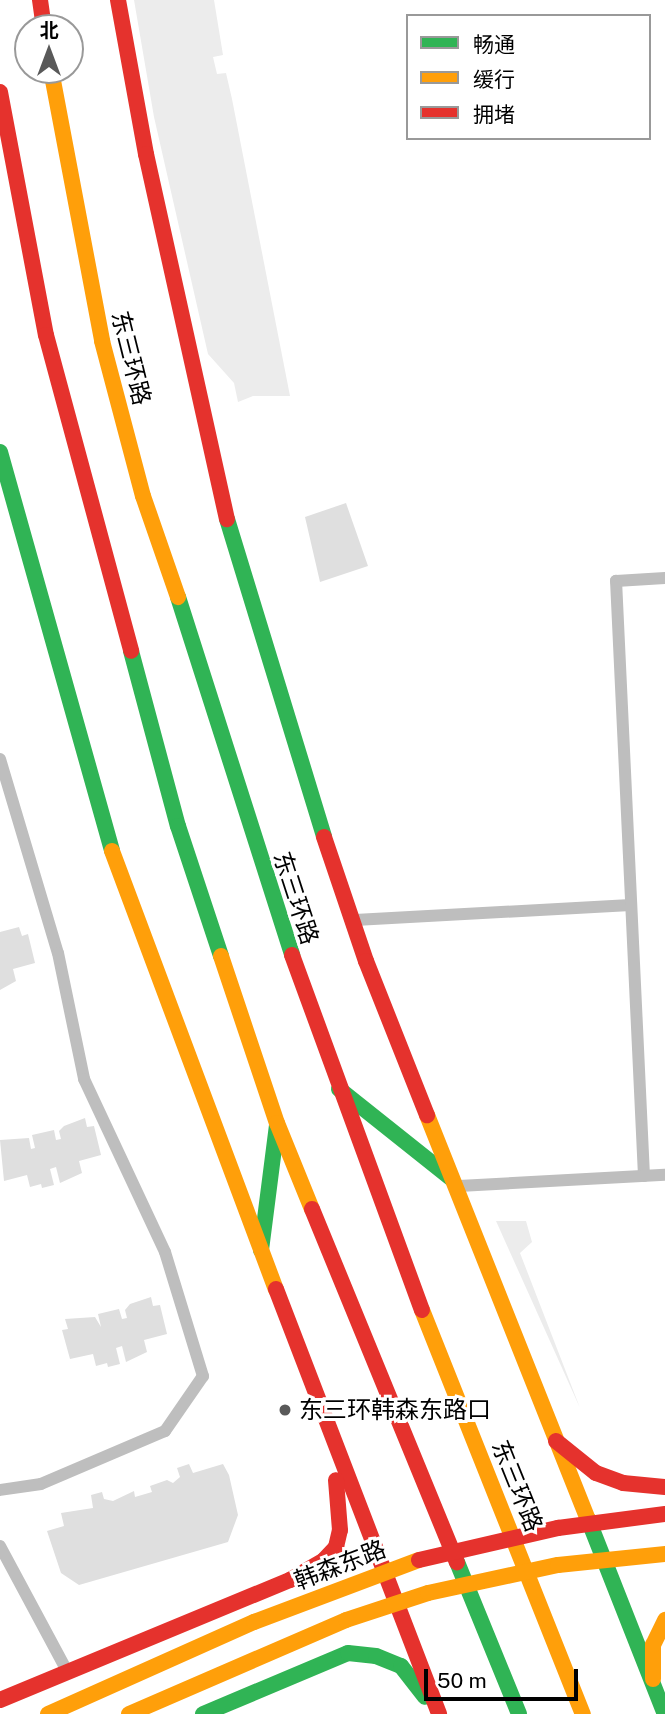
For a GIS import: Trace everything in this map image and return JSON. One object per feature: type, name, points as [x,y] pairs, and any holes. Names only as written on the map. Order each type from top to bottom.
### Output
[{"type":"main road","points":[[118,0],[146,155],[229,527],[286,723],[366,961],[665,1714]]},
{"type":"main road","name":"东三环路","points":[[54,84],[102,341],[144,496],[194,644],[266,884],[337,1088],[583,1714]]},
{"type":"main road","points":[[0,92],[46,335],[88,504],[178,826],[277,1123],[519,1714]]},
{"type":"main road","points":[[0,452],[121,883],[437,1714]]},
{"type":"main road","points":[[337,1088],[454,1182]]},
{"type":"main road","points":[[261,1250],[277,1123]]},
{"type":"main road","points":[[0,1700],[66,1669],[290,1580],[324,1560],[336,1547],[340,1530],[327,1425]]},
{"type":"main road","points":[[554,1438],[596,1473],[623,1483],[665,1487]]},
{"type":"main road","name":"韩森东路","points":[[48,1714],[254,1622],[416,1561],[558,1528],[665,1514]]},
{"type":"main road","points":[[129,1714],[346,1620],[428,1593],[558,1565],[665,1554]]},
{"type":"main road","points":[[653,1683],[653,1645],[665,1620]]},
{"type":"main road","points":[[203,1714],[348,1653],[376,1656],[401,1666],[437,1714]]},
{"type":"lane","points":[[644,1176],[616,581],[665,578]]},
{"type":"lane","points":[[0,759],[58,953],[84,1079],[165,1252],[203,1376],[165,1431],[41,1484],[0,1490]]},
{"type":"lane","points":[[354,920],[631,905]]},
{"type":"lane","points":[[454,1182],[665,1175]]},
{"type":"lane","points":[[0,1546],[66,1669]]},
{"type":"shaded area","points":[[134,0],[214,0],[223,55],[213,57],[217,74],[226,73],[232,99],[290,396],[253,396],[238,402],[234,383],[208,354],[154,117]]},
{"type":"shaded area","points":[[496,1221],[526,1221],[532,1242],[520,1253],[580,1408]]},
{"type":"building","points":[[346,503],[368,566],[320,582],[305,517]]},
{"type":"building","points":[[19,927],[22,936],[28,934],[35,963],[13,969],[16,981],[0,990],[0,932]]},
{"type":"building","points":[[85,1118],[87,1127],[94,1126],[101,1155],[79,1161],[82,1173],[60,1183],[56,1167],[50,1169],[54,1185],[42,1188],[41,1184],[30,1187],[27,1175],[4,1181],[0,1140],[29,1138],[31,1149],[35,1148],[32,1135],[54,1130],[56,1140],[61,1139],[59,1131],[64,1126]]},
{"type":"building","points":[[151,1297],[153,1306],[160,1305],[167,1334],[144,1340],[147,1352],[126,1362],[122,1346],[116,1348],[120,1364],[108,1367],[107,1363],[96,1366],[93,1354],[70,1359],[62,1330],[68,1329],[65,1319],[95,1317],[101,1327],[98,1314],[119,1309],[122,1319],[127,1318],[125,1310],[130,1304]]},
{"type":"building","points":[[189,1464],[193,1473],[223,1464],[229,1475],[238,1515],[228,1542],[79,1585],[61,1573],[47,1531],[64,1526],[61,1513],[93,1508],[91,1495],[102,1492],[104,1499],[113,1501],[134,1491],[135,1497],[152,1492],[150,1486],[167,1480],[173,1483],[180,1477],[177,1468]]},
{"type":"traffic: fast","points":[[0,452],[112,851]]},
{"type":"traffic: fast","points":[[227,519],[324,837]]},
{"type":"traffic: fast","points":[[178,597],[292,955]]},
{"type":"traffic: fast","points":[[131,651],[178,826],[221,956]]},
{"type":"traffic: fast","points":[[339,1089],[452,1179]]},
{"type":"traffic: fast","points":[[261,1250],[277,1125]]},
{"type":"traffic: fast","points":[[588,1519],[665,1714]]},
{"type":"traffic: fast","points":[[457,1562],[519,1714]]},
{"type":"traffic: fast","points":[[203,1714],[348,1653],[376,1656],[401,1666],[425,1697]]},
{"type":"traffic: slow","points":[[54,84],[102,341],[143,496],[178,597]]},
{"type":"traffic: slow","points":[[112,851],[276,1289]]},
{"type":"traffic: slow","points":[[221,956],[277,1123],[312,1209]]},
{"type":"traffic: slow","points":[[427,1115],[588,1519]]},
{"type":"traffic: slow","points":[[422,1310],[583,1714]]},
{"type":"traffic: slow","points":[[129,1714],[346,1620],[428,1593],[558,1565],[665,1554]]},
{"type":"traffic: slow","points":[[48,1714],[254,1622],[419,1560]]},
{"type":"traffic: slow","points":[[653,1679],[653,1645],[665,1620]]},
{"type":"traffic: jam","points":[[40,0],[42,14]]},
{"type":"traffic: jam","points":[[118,0],[146,154],[227,519]]},
{"type":"traffic: jam","points":[[0,92],[46,335],[131,651]]},
{"type":"traffic: jam","points":[[324,837],[366,961],[427,1115]]},
{"type":"traffic: jam","points":[[292,955],[422,1310]]},
{"type":"traffic: jam","points":[[312,1209],[457,1562]]},
{"type":"traffic: jam","points":[[276,1289],[439,1714]]},
{"type":"traffic: jam","points":[[556,1441],[596,1473],[623,1483],[665,1487]]},
{"type":"traffic: jam","points":[[0,1700],[290,1580],[324,1560],[336,1547],[340,1530],[336,1480]]},
{"type":"traffic: jam","points":[[419,1560],[558,1528],[665,1514]]},
{"type":"place","name":"东三环韩森东路口","points":[[285,1410]]}]
